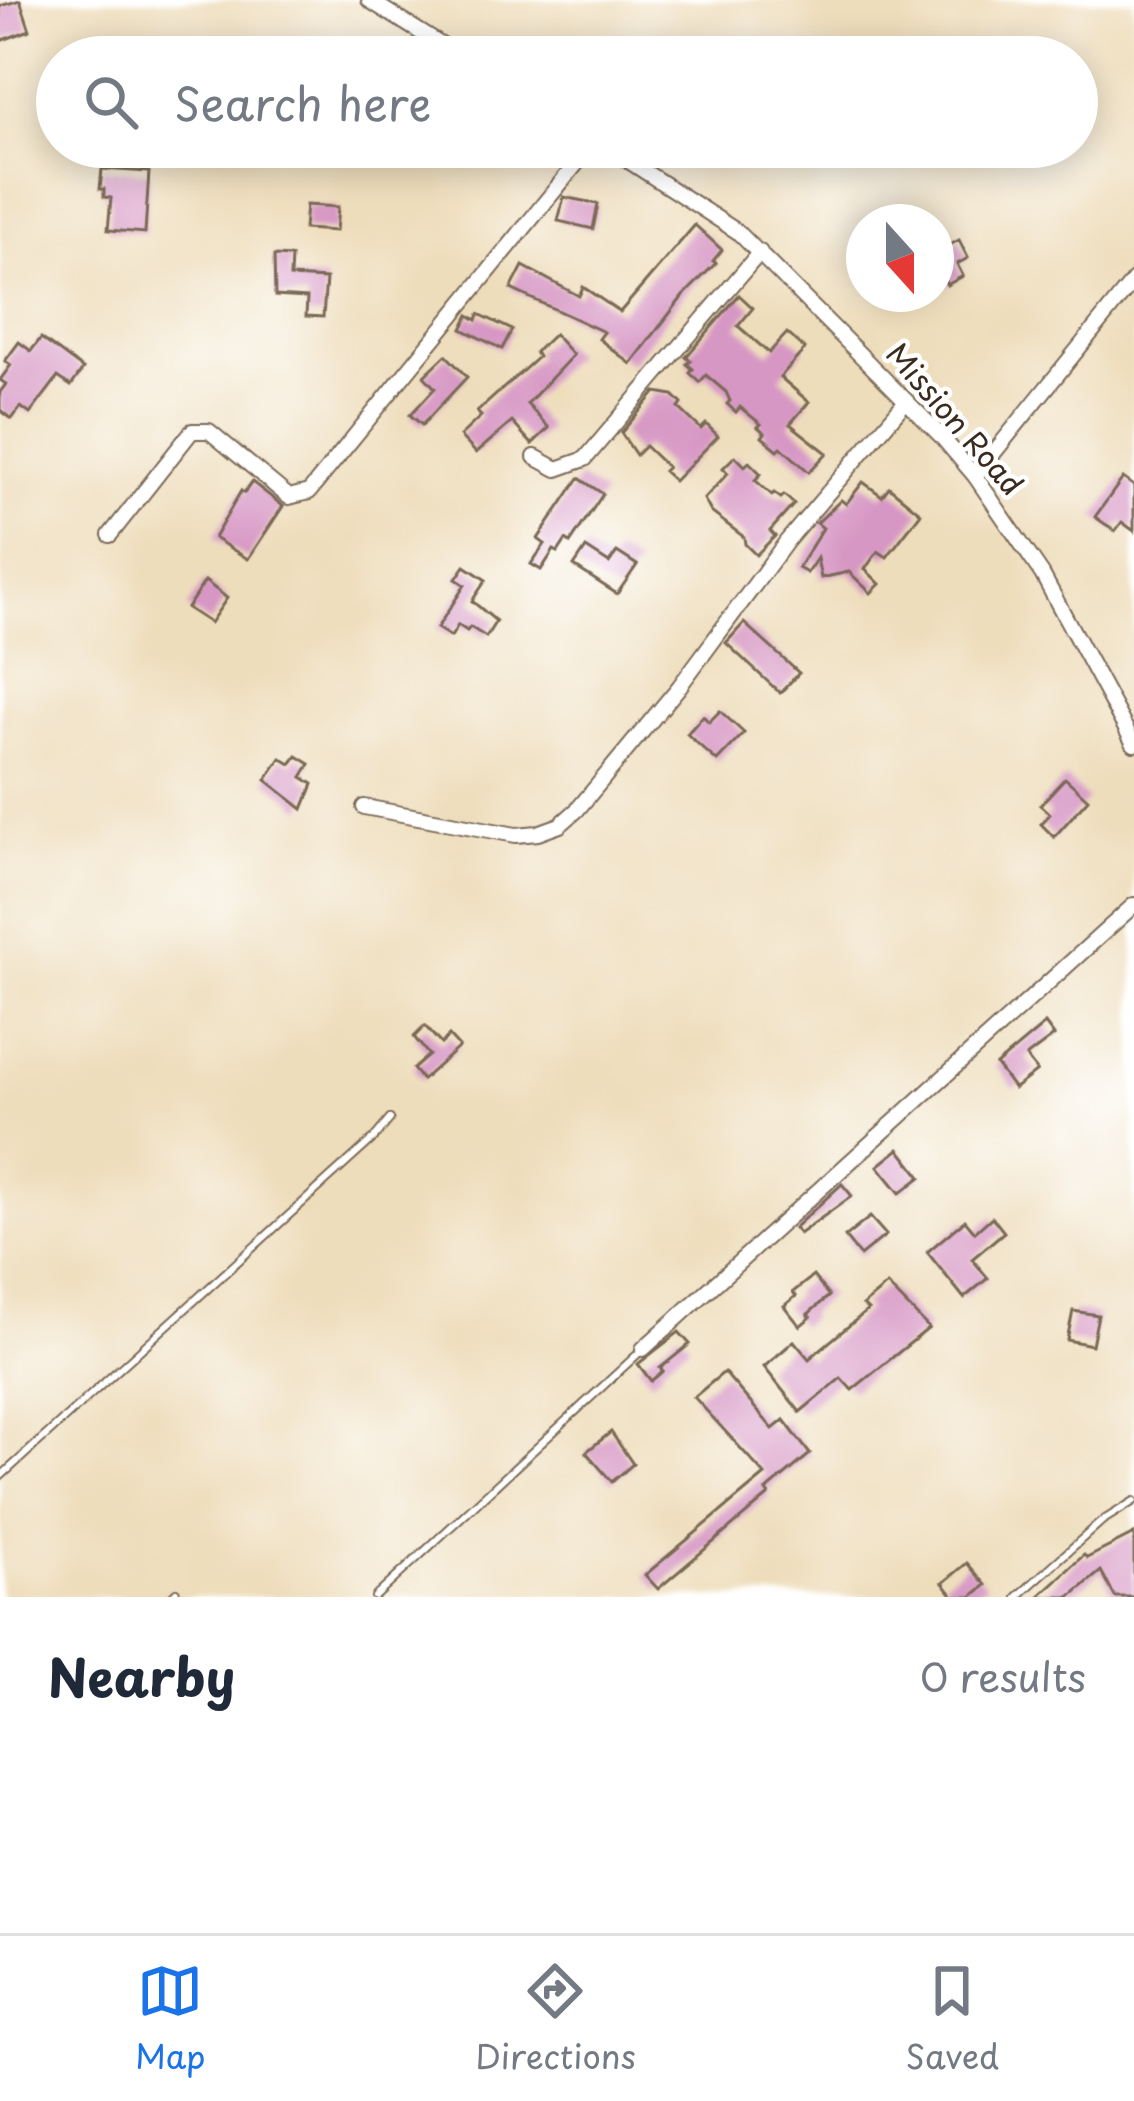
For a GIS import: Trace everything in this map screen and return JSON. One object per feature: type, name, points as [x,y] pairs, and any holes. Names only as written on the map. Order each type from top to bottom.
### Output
[{"type":"street","points":[[368,0],[426,36]]},
{"type":"street","points":[[110,535],[192,430],[209,431],[289,497],[309,492],[573,168]]},
{"type":"street","name":"Mission Road","points":[[640,168],[716,216],[760,252],[975,476],[1042,574],[1134,744]]},
{"type":"street","points":[[535,457],[556,469],[585,459],[760,252]]},
{"type":"street","points":[[975,476],[1134,280]]},
{"type":"street","points":[[364,807],[516,835],[560,825],[619,761],[788,542],[906,401]]},
{"type":"street","points":[[643,1348],[1134,905]]},
{"type":"lane","points":[[0,1477],[390,1119]]},
{"type":"lane","points":[[375,1597],[643,1348]]},
{"type":"lane","points":[[1017,1597],[1102,1521],[1134,1502]]},
{"type":"building","points":[[20,0],[30,30],[0,41],[0,6]]},
{"type":"building","points":[[102,169],[149,172],[145,233],[108,230],[111,198],[104,197],[100,189]]},
{"type":"building","points":[[564,197],[598,204],[593,229],[558,221]]},
{"type":"building","points":[[306,205],[338,207],[336,231],[304,229]]},
{"type":"building","points":[[695,225],[722,250],[631,364],[599,339],[604,332],[511,289],[523,266],[579,296],[583,287],[620,312]]},
{"type":"building","points":[[959,240],[968,258],[957,264],[963,276],[954,281],[954,243]]},
{"type":"building","points":[[274,256],[291,257],[290,277],[326,279],[323,317],[306,316],[307,298],[275,296]]},
{"type":"building","points":[[739,295],[753,308],[738,326],[769,353],[787,333],[805,349],[780,377],[809,402],[790,424],[827,453],[809,472],[762,437],[761,424],[740,407],[736,412],[727,404],[726,392],[706,375],[700,382],[690,373],[693,369],[687,364],[691,361],[686,357]]},
{"type":"building","points":[[479,314],[512,330],[502,349],[462,329],[469,315],[477,320]]},
{"type":"building","points":[[554,334],[573,355],[527,404],[549,428],[532,444],[512,422],[476,453],[460,436],[481,416],[477,412],[538,357],[535,352]]},
{"type":"building","points":[[41,338],[83,369],[71,386],[58,377],[30,414],[21,407],[12,419],[0,410],[0,392],[6,384],[0,380],[11,365],[5,361],[19,342],[31,351]]},
{"type":"building","points":[[446,355],[467,377],[422,425],[410,415],[435,388],[424,376]]},
{"type":"building","points":[[656,392],[673,395],[682,404],[679,408],[701,429],[706,424],[718,436],[674,481],[645,446],[636,455],[621,433]]},
{"type":"building","points":[[735,456],[761,474],[755,480],[772,495],[784,495],[794,504],[770,531],[775,536],[756,555],[744,537],[711,512],[704,499],[728,473],[723,468]]},
{"type":"building","points":[[579,478],[603,494],[570,543],[566,540],[558,552],[554,550],[541,570],[531,564],[545,544],[538,539]]},
{"type":"building","points":[[1123,478],[1134,486],[1134,531],[1122,522],[1115,531],[1095,517]]},
{"type":"building","points":[[252,482],[283,506],[248,559],[214,538],[241,491]]},
{"type":"building","points":[[863,482],[882,496],[889,487],[921,513],[887,557],[878,551],[865,569],[880,584],[871,593],[849,572],[821,578],[817,558],[807,573],[798,568],[823,528],[817,523],[841,500],[846,504]]},
{"type":"building","points":[[586,548],[609,563],[617,552],[637,565],[617,594],[574,566]]},
{"type":"building","points":[[465,566],[486,580],[472,601],[496,621],[486,637],[470,627],[467,631],[458,625],[451,637],[437,628],[465,585],[456,579]]},
{"type":"building","points":[[205,581],[227,598],[210,623],[187,608]]},
{"type":"building","points":[[744,623],[799,673],[780,693],[726,643]]},
{"type":"building","points":[[720,711],[744,733],[717,761],[687,734],[703,716],[709,722]]},
{"type":"building","points":[[297,756],[310,764],[302,777],[313,784],[303,809],[266,780],[281,758],[291,764]]},
{"type":"building","points":[[1065,778],[1088,799],[1054,837],[1041,824],[1050,814],[1040,805]]},
{"type":"building","points":[[1045,1024],[1054,1036],[1026,1057],[1037,1071],[1014,1089],[996,1065]]},
{"type":"building","points":[[425,1026],[441,1044],[449,1036],[459,1047],[422,1080],[413,1069],[429,1055],[414,1037]]},
{"type":"building","points":[[899,1149],[921,1177],[900,1193],[878,1166]]},
{"type":"building","points":[[842,1184],[852,1196],[799,1234],[794,1228]]},
{"type":"building","points":[[870,1217],[886,1235],[860,1256],[845,1237]]},
{"type":"building","points":[[992,1217],[1004,1232],[972,1259],[988,1278],[964,1298],[927,1252],[965,1220],[975,1232]]},
{"type":"building","points":[[813,1276],[829,1296],[800,1326],[784,1306]]},
{"type":"building","points":[[887,1285],[929,1328],[852,1390],[841,1378],[800,1412],[764,1367],[794,1341],[809,1359],[868,1310],[863,1305]]},
{"type":"building","points":[[1073,1311],[1098,1315],[1092,1345],[1067,1340]]},
{"type":"building","points":[[679,1332],[690,1344],[651,1381],[638,1364]]},
{"type":"building","points":[[724,1372],[773,1429],[784,1420],[810,1454],[658,1589],[645,1575],[765,1475],[694,1397]]},
{"type":"building","points":[[611,1432],[633,1464],[612,1482],[586,1452]]},
{"type":"building","points":[[1134,1534],[1134,1597],[1115,1597],[1101,1571],[1070,1597],[1038,1597],[1084,1555],[1087,1558]]},
{"type":"building","points":[[967,1563],[986,1585],[971,1597],[954,1597],[943,1583]]}]
